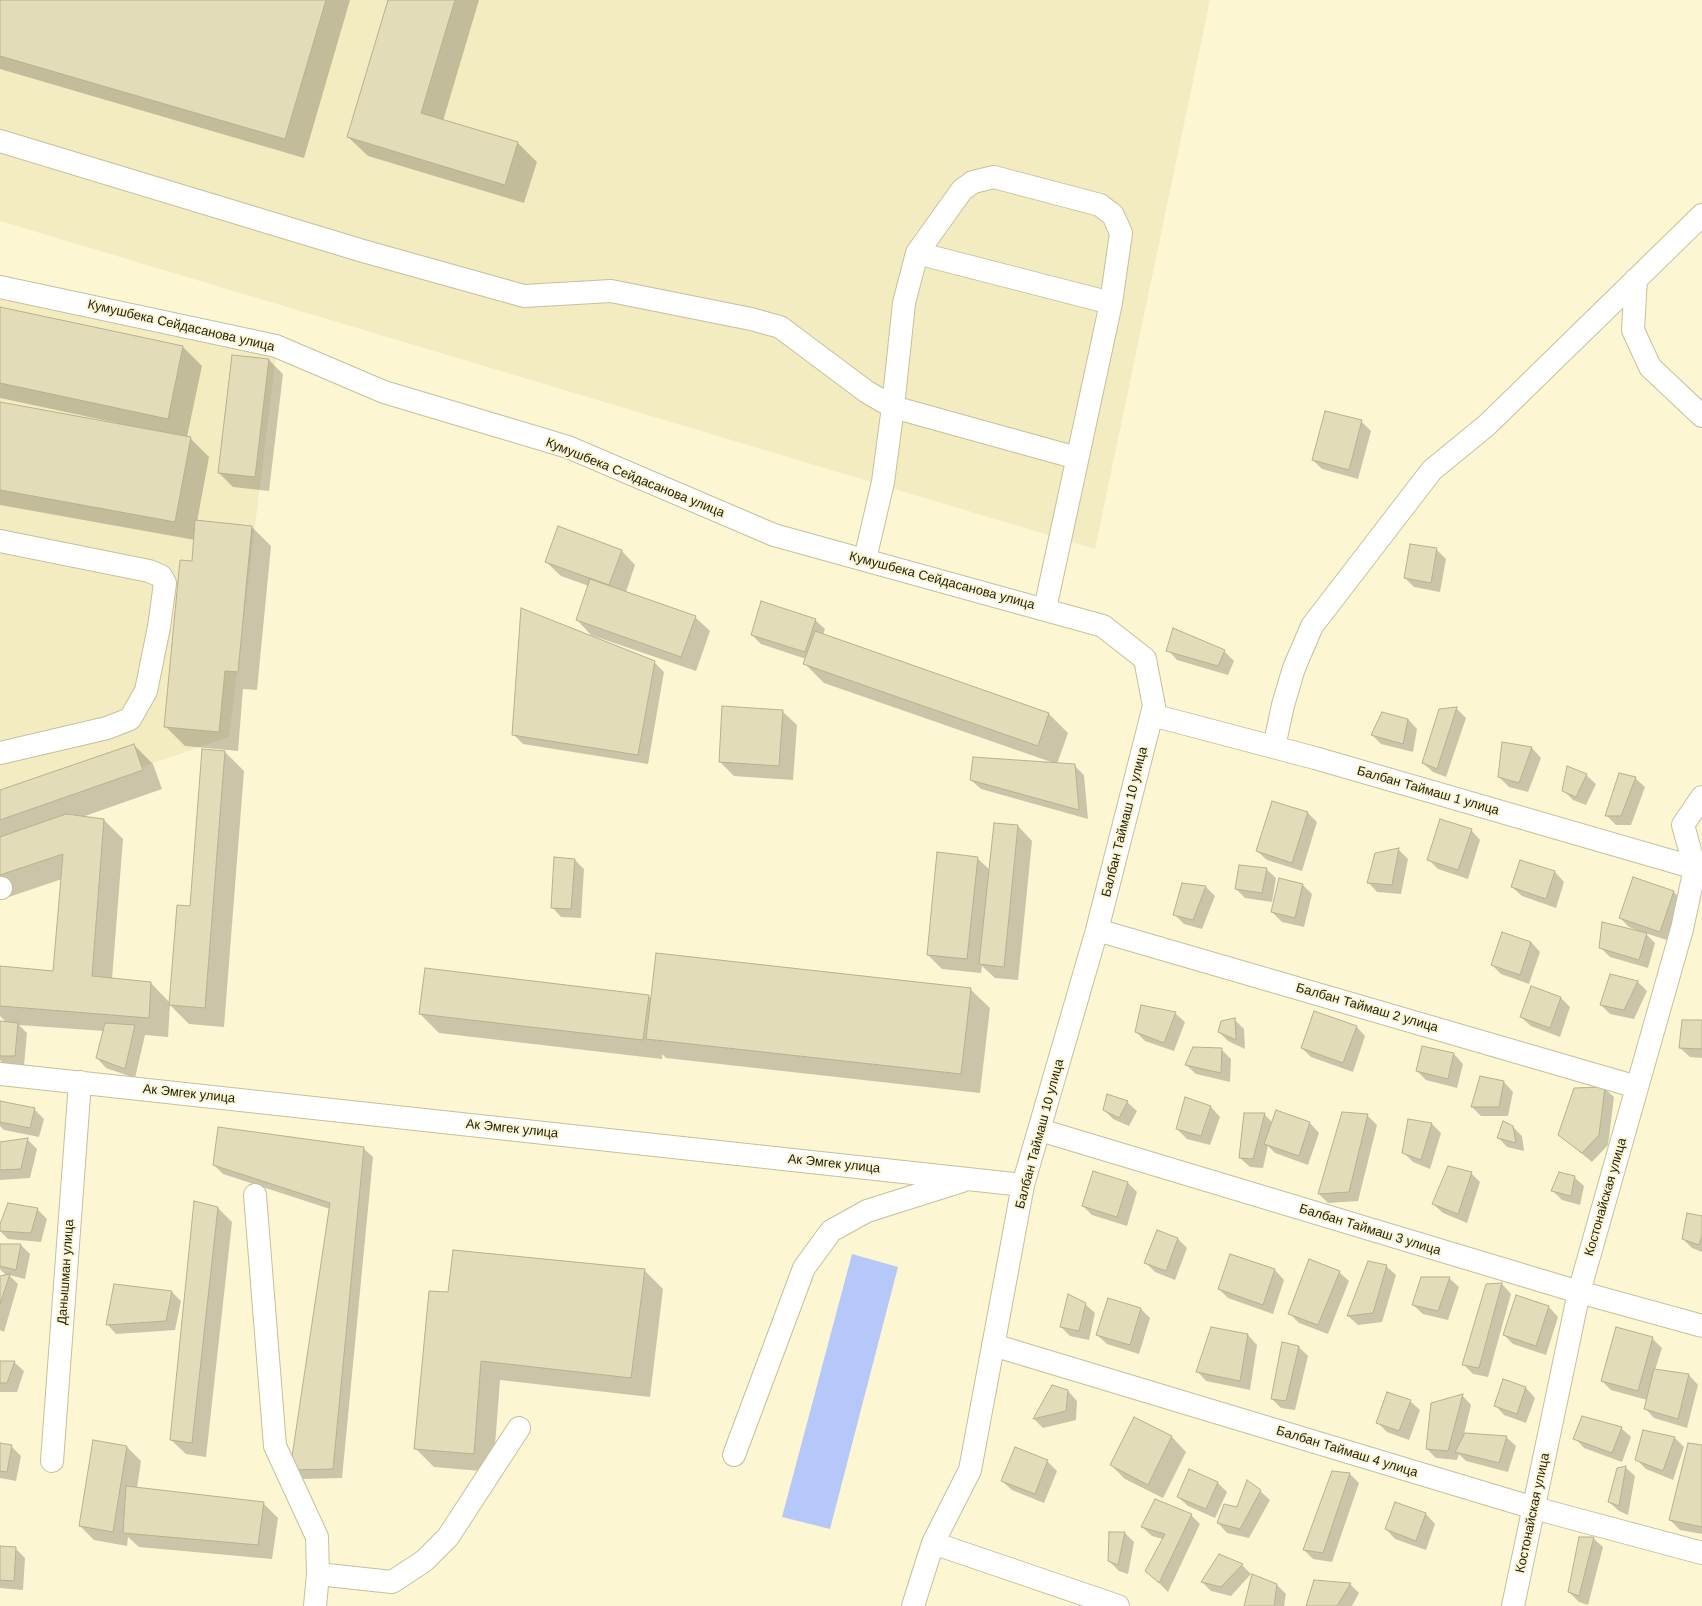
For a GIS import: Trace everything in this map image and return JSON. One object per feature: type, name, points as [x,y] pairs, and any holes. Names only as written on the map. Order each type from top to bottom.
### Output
[{"type":"street","points":[[0,141],[363,251],[524,296],[611,291],[751,319],[780,327],[867,392],[893,407],[1077,458]]},
{"type":"street","points":[[864,559],[883,482],[893,407],[904,302],[918,253],[962,190],[973,182],[994,177],[1100,205],[1113,215],[1121,233],[1111,303],[1045,609]]},
{"type":"street","points":[[1274,747],[1283,705],[1294,668],[1312,626],[1432,470],[1487,425],[1702,215]]},
{"type":"street","points":[[918,253],[1111,303]]},
{"type":"street","points":[[1636,279],[1633,330],[1650,367],[1702,416]]},
{"type":"street","name":"Кумушбека Сейдасанова улица","points":[[0,287],[276,346],[384,392],[568,447],[774,536],[864,559],[1103,626],[1145,659]]},
{"type":"street","points":[[0,542],[150,571],[161,576],[165,583],[159,627],[146,691],[130,719],[107,728],[0,753]]},
{"type":"street","name":"Балбан Таймаш 10 улица","points":[[913,1606],[933,1543],[970,1470],[1023,1185],[1097,930],[1154,706],[1145,659]]},
{"type":"street","name":"Балбан Таймаш 1 улица","points":[[1152,715],[1274,747],[1699,869]]},
{"type":"street","name":"Костонайская улица","points":[[1513,1606],[1579,1292],[1699,869],[1683,825],[1702,797]]},
{"type":"street","name":"Балбан Таймаш 2 улица","points":[[1097,930],[1637,1087]]},
{"type":"street","name":"Ак Эмгек улица","points":[[0,1074],[1023,1185]]},
{"type":"street","name":"Данышман улица","points":[[52,1461],[80,1082]]},
{"type":"street","name":"Балбан Таймаш 3 улица","points":[[1040,1130],[1579,1292],[1702,1326]]},
{"type":"street","points":[[734,1454],[804,1268],[831,1231],[867,1211],[966,1179]]},
{"type":"street","points":[[255,1195],[275,1446],[296,1495],[317,1537],[318,1574],[315,1606]]},
{"type":"street","name":"Балбан Таймаш 4 улица","points":[[993,1345],[1534,1508],[1702,1553]]},
{"type":"street","points":[[318,1574],[392,1582],[424,1561],[448,1537],[519,1428]]},
{"type":"street","points":[[933,1543],[1118,1606]]},
{"type":"shaded area","points":[[0,0],[1210,0],[1095,549],[0,221]]},
{"type":"shaded area","points":[[0,295],[276,357],[229,737],[0,816]]},
{"type":"water","points":[[852,1254],[898,1267],[830,1529],[782,1517]]},
{"type":"building","points":[[0,0],[326,0],[285,139],[0,56]]},
{"type":"building","points":[[388,0],[455,0],[421,113],[518,142],[505,185],[347,137]]},
{"type":"building","points":[[0,307],[183,346],[168,419],[0,383]]},
{"type":"building","points":[[232,355],[269,359],[255,477],[218,473]]},
{"type":"building","points":[[0,402],[191,437],[175,522],[0,490]]},
{"type":"building","points":[[1325,411],[1362,420],[1349,470],[1312,460]]},
{"type":"building","points":[[195,520],[252,526],[238,672],[225,671],[219,732],[164,727],[180,560],[192,561]]},
{"type":"building","points":[[558,526],[622,550],[609,585],[545,562]]},
{"type":"building","points":[[1410,544],[1437,548],[1431,583],[1404,578]]},
{"type":"building","points":[[590,579],[696,616],[681,657],[576,620]]},
{"type":"building","points":[[761,601],[816,619],[805,652],[751,635]]},
{"type":"building","points":[[521,608],[655,661],[638,755],[512,735]]},
{"type":"building","points":[[1173,628],[1225,650],[1218,666],[1166,651]]},
{"type":"building","points":[[815,631],[1049,713],[1038,746],[803,664]]},
{"type":"building","points":[[722,706],[783,710],[779,766],[719,762]]},
{"type":"building","points":[[1457,707],[1437,769],[1422,763],[1439,709]]},
{"type":"building","points":[[1382,712],[1408,719],[1403,744],[1371,735]]},
{"type":"building","points":[[1502,742],[1532,747],[1519,783],[1498,777]]},
{"type":"building","points":[[134,744],[143,770],[0,820],[0,790]]},
{"type":"building","points":[[202,749],[225,751],[205,1008],[169,1005],[177,905],[190,906]]},
{"type":"building","points":[[973,757],[1075,764],[1079,810],[970,780]]},
{"type":"building","points":[[1567,766],[1587,774],[1576,797],[1562,791]]},
{"type":"building","points":[[1619,773],[1636,777],[1621,816],[1605,816]]},
{"type":"building","points":[[1272,801],[1308,812],[1292,863],[1256,851]]},
{"type":"building","points":[[66,814],[104,819],[92,976],[151,982],[149,1018],[0,1006],[0,966],[53,971],[63,854],[0,875],[0,837]]},
{"type":"building","points":[[1440,819],[1472,829],[1458,870],[1427,860]]},
{"type":"building","points":[[994,823],[1018,825],[1004,967],[979,964]]},
{"type":"building","points":[[1399,848],[1392,885],[1367,883],[1375,853]]},
{"type":"building","points":[[937,852],[978,857],[967,959],[927,955]]},
{"type":"building","points":[[554,857],[575,859],[571,909],[551,908]]},
{"type":"building","points":[[1520,860],[1555,871],[1546,899],[1511,887]]},
{"type":"building","points":[[1239,865],[1267,868],[1262,893],[1235,889]]},
{"type":"building","points":[[1633,877],[1674,891],[1660,932],[1619,918]]},
{"type":"building","points":[[1279,878],[1303,884],[1295,918],[1271,912]]},
{"type":"building","points":[[1182,883],[1206,886],[1193,920],[1173,915]]},
{"type":"building","points":[[1602,922],[1647,933],[1639,960],[1599,948]]},
{"type":"building","points":[[1502,932],[1531,942],[1520,975],[1491,965]]},
{"type":"building","points":[[656,953],[971,988],[961,1074],[646,1039]]},
{"type":"building","points":[[425,968],[649,995],[643,1040],[419,1014]]},
{"type":"building","points":[[1610,974],[1638,981],[1624,1010],[1600,1005]]},
{"type":"building","points":[[1531,986],[1561,997],[1550,1028],[1520,1017]]},
{"type":"building","points":[[1141,1005],[1176,1012],[1164,1043],[1135,1032]]},
{"type":"building","points":[[1314,1011],[1357,1026],[1343,1063],[1301,1048]]},
{"type":"building","points":[[1235,1018],[1236,1040],[1218,1032],[1221,1021]]},
{"type":"building","points":[[1682,1020],[1702,1020],[1702,1049],[1679,1048]]},
{"type":"building","points":[[0,1021],[18,1023],[15,1056],[0,1056]]},
{"type":"building","points":[[105,1023],[135,1025],[125,1069],[96,1058]]},
{"type":"building","points":[[1422,1046],[1454,1053],[1448,1079],[1416,1071]]},
{"type":"building","points":[[1193,1047],[1222,1048],[1221,1073],[1185,1065]]},
{"type":"building","points":[[1480,1076],[1504,1081],[1499,1107],[1471,1107]]},
{"type":"building","points":[[1605,1087],[1599,1135],[1582,1153],[1558,1135],[1574,1088]]},
{"type":"building","points":[[1107,1094],[1128,1101],[1119,1118],[1103,1110]]},
{"type":"building","points":[[1185,1097],[1211,1106],[1201,1136],[1176,1129]]},
{"type":"building","points":[[0,1101],[35,1108],[30,1128],[0,1122]]},
{"type":"building","points":[[1276,1110],[1310,1122],[1299,1156],[1264,1144]]},
{"type":"building","points":[[1342,1112],[1368,1114],[1349,1192],[1318,1194]]},
{"type":"building","points":[[1244,1113],[1265,1113],[1253,1159],[1239,1158]]},
{"type":"building","points":[[1408,1119],[1432,1123],[1421,1160],[1402,1153]]},
{"type":"building","points":[[1503,1121],[1513,1126],[1516,1143],[1497,1138]]},
{"type":"building","points":[[218,1127],[364,1147],[333,1469],[290,1470],[330,1203],[213,1165]]},
{"type":"building","points":[[28,1138],[21,1169],[0,1170],[0,1142]]},
{"type":"building","points":[[1448,1166],[1472,1172],[1458,1214],[1432,1204]]},
{"type":"building","points":[[1093,1171],[1128,1182],[1117,1217],[1082,1206]]},
{"type":"building","points":[[1559,1172],[1575,1176],[1571,1196],[1551,1191]]},
{"type":"building","points":[[194,1201],[218,1207],[192,1443],[170,1440]]},
{"type":"building","points":[[8,1203],[38,1208],[31,1233],[0,1231],[0,1224]]},
{"type":"building","points":[[1687,1213],[1702,1216],[1702,1235],[1699,1245],[1682,1239]]},
{"type":"building","points":[[1157,1230],[1178,1238],[1166,1271],[1144,1263]]},
{"type":"building","points":[[0,1244],[21,1244],[16,1270],[0,1266]]},
{"type":"building","points":[[453,1250],[645,1269],[631,1378],[481,1361],[474,1454],[414,1449],[429,1291],[448,1292]]},
{"type":"building","points":[[1230,1254],[1275,1269],[1263,1305],[1218,1289]]},
{"type":"building","points":[[1309,1259],[1340,1271],[1318,1325],[1288,1314]]},
{"type":"building","points":[[1368,1261],[1387,1265],[1373,1313],[1347,1316]]},
{"type":"building","points":[[10,1274],[0,1304],[0,1276]]},
{"type":"building","points":[[1421,1277],[1450,1277],[1438,1311],[1412,1305]]},
{"type":"building","points":[[1502,1283],[1479,1368],[1462,1365],[1486,1284]]},
{"type":"building","points":[[114,1284],[172,1291],[166,1321],[106,1325]]},
{"type":"building","points":[[1068,1294],[1086,1303],[1079,1331],[1060,1327]]},
{"type":"building","points":[[1516,1295],[1549,1306],[1536,1346],[1503,1335]]},
{"type":"building","points":[[1108,1298],[1141,1308],[1130,1345],[1096,1335]]},
{"type":"building","points":[[1211,1327],[1248,1334],[1240,1381],[1196,1372]]},
{"type":"building","points":[[1616,1327],[1653,1337],[1638,1391],[1601,1381]]},
{"type":"building","points":[[1282,1342],[1299,1346],[1286,1401],[1271,1399]]},
{"type":"building","points":[[0,1361],[15,1361],[7,1383],[0,1383]]},
{"type":"building","points":[[1654,1369],[1689,1374],[1678,1419],[1644,1409]]},
{"type":"building","points":[[1503,1379],[1526,1387],[1517,1414],[1494,1406]]},
{"type":"building","points":[[1052,1385],[1068,1390],[1066,1411],[1033,1419]]},
{"type":"building","points":[[1387,1392],[1411,1400],[1399,1431],[1376,1423]]},
{"type":"building","points":[[1463,1394],[1448,1451],[1426,1449],[1431,1403]]},
{"type":"building","points":[[1582,1416],[1622,1427],[1612,1453],[1573,1439]]},
{"type":"building","points":[[1134,1417],[1172,1436],[1148,1485],[1110,1465]]},
{"type":"building","points":[[1643,1430],[1675,1437],[1663,1471],[1635,1460]]},
{"type":"building","points":[[1465,1433],[1507,1436],[1499,1463],[1455,1452]]},
{"type":"building","points":[[93,1440],[127,1446],[113,1532],[79,1526]]},
{"type":"building","points":[[0,1443],[12,1445],[7,1472],[0,1471]]},
{"type":"building","points":[[1688,1443],[1702,1445],[1702,1527],[1669,1520]]},
{"type":"building","points":[[1015,1447],[1048,1460],[1035,1494],[1001,1481]]},
{"type":"building","points":[[1626,1466],[1619,1506],[1608,1502],[1617,1468]]},
{"type":"building","points":[[1189,1469],[1218,1482],[1206,1509],[1177,1497]]},
{"type":"building","points":[[1332,1471],[1350,1473],[1323,1553],[1303,1550]]},
{"type":"building","points":[[1247,1480],[1261,1490],[1240,1529],[1217,1523],[1224,1504],[1237,1507]]},
{"type":"building","points":[[126,1486],[264,1502],[258,1545],[123,1533]]},
{"type":"building","points":[[1155,1499],[1192,1514],[1159,1583],[1145,1571],[1165,1534],[1141,1527]]},
{"type":"building","points":[[1395,1502],[1426,1513],[1416,1541],[1385,1529]]},
{"type":"building","points":[[1109,1532],[1125,1532],[1118,1565],[1108,1561]]},
{"type":"building","points":[[1579,1537],[1594,1537],[1579,1596],[1568,1592]]},
{"type":"building","points":[[0,1546],[16,1547],[14,1581],[0,1580]]},
{"type":"building","points":[[1219,1554],[1243,1564],[1221,1587],[1201,1582]]},
{"type":"building","points":[[1252,1574],[1277,1584],[1274,1606],[1244,1606]]},
{"type":"building","points":[[1314,1580],[1351,1583],[1337,1606],[1306,1606]]}]
